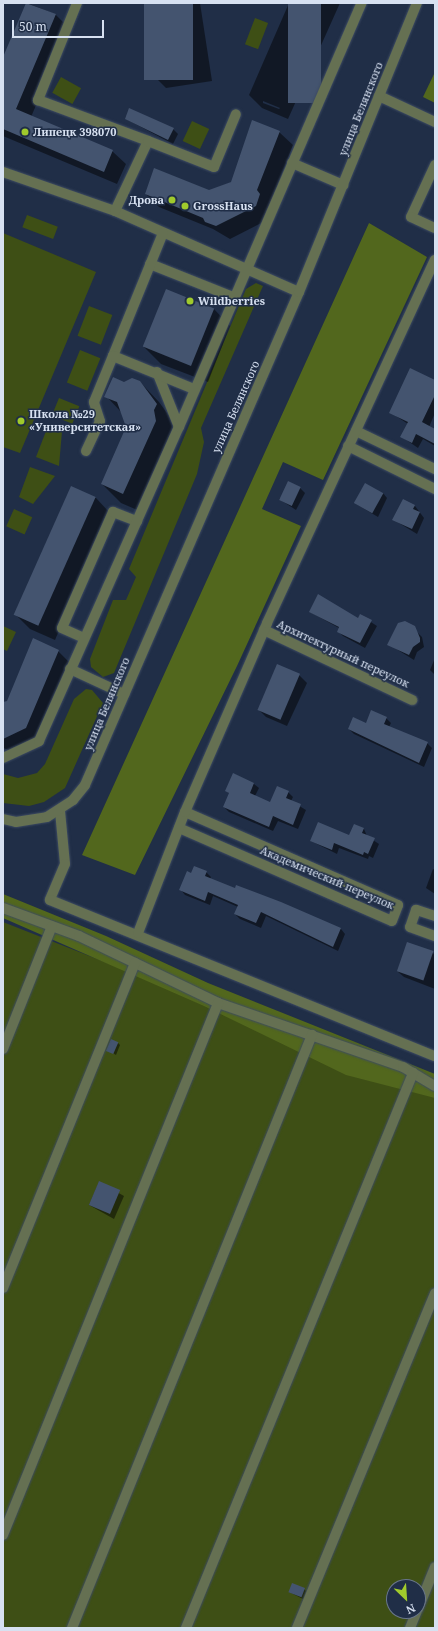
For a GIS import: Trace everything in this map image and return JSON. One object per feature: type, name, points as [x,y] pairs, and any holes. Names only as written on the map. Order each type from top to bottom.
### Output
[{"type":"street","points":[[77,3],[38,100],[214,167],[236,114]]},
{"type":"street","points":[[3,758],[39,741],[179,427],[233,297],[362,3]]},
{"type":"street","name":"улица Белянского","points":[[60,811],[73,800],[85,786],[299,292],[417,3]]},
{"type":"street","points":[[379,96],[435,122]]},
{"type":"street","points":[[115,211],[148,141]]},
{"type":"street","points":[[292,164],[343,185]]},
{"type":"street","points":[[435,165],[411,217],[435,228]]},
{"type":"street","points":[[3,172],[115,211],[245,270],[299,292]]},
{"type":"street","points":[[86,451],[100,421],[94,402],[163,233]]},
{"type":"street","points":[[138,933],[179,828],[264,630],[435,260]]},
{"type":"street","points":[[150,264],[233,297]]},
{"type":"street","points":[[113,356],[157,372],[194,388]]},
{"type":"street","points":[[157,372],[179,427]]},
{"type":"street","points":[[356,431],[435,469]]},
{"type":"street","points":[[348,446],[435,488]]},
{"type":"street","points":[[84,638],[62,628],[113,512],[137,521]]},
{"type":"street","name":"Архитектурный переулок","points":[[264,630],[412,700]]},
{"type":"street","points":[[70,669],[124,694]]},
{"type":"street","points":[[3,819],[35,820],[60,811],[65,864],[50,900],[138,933],[435,1056]]},
{"type":"street","name":"Академический переулок","points":[[179,828],[392,921],[398,905],[186,812]]},
{"type":"street","points":[[3,908],[79,936],[218,1002],[403,1067],[435,1086]]},
{"type":"street","points":[[435,916],[416,910],[410,927],[435,936]]},
{"type":"street","points":[[3,1049],[52,926]]},
{"type":"street","points":[[3,1288],[135,963]]},
{"type":"street","points":[[3,1535],[218,1002]]},
{"type":"street","points":[[72,1628],[312,1035]]},
{"type":"street","points":[[186,1628],[413,1073]]},
{"type":"street","points":[[297,1628],[435,1293]]},
{"type":"street","points":[[426,1590],[435,1567]]},
{"type":"green space","points":[[255,18],[268,23],[258,49],[245,44]]},
{"type":"green space","points":[[435,72],[435,103],[423,97]]},
{"type":"green space","points":[[61,77],[81,88],[72,104],[52,93]]},
{"type":"green space","points":[[192,121],[209,129],[200,149],[183,141]]},
{"type":"green space","points":[[27,215],[58,227],[53,239],[22,227]]},
{"type":"green space","points":[[369,223],[427,257],[323,480],[283,462],[262,509],[301,526],[237,666],[135,875],[82,855]]},
{"type":"green space","name":"Школа №29 «Университетская»","points":[[3,233],[96,272],[20,453],[3,447]]},
{"type":"green space","points":[[256,283],[263,286],[201,428],[204,442],[197,474],[114,673],[103,677],[91,667],[90,659],[113,600],[126,600],[136,577],[129,569],[246,289]]},
{"type":"green space","points":[[89,306],[112,315],[101,345],[78,336]]},
{"type":"green space","points":[[80,350],[100,358],[87,391],[67,382]]},
{"type":"green space","points":[[59,398],[79,406],[72,424],[52,416]]},
{"type":"green space","points":[[48,426],[62,431],[59,466],[36,457]]},
{"type":"green space","points":[[30,467],[55,476],[33,504],[19,497]]},
{"type":"green space","points":[[14,509],[32,517],[25,534],[6,526]]},
{"type":"green space","points":[[3,626],[16,632],[7,651],[3,649]]},
{"type":"green space","points":[[86,689],[92,690],[103,703],[65,788],[44,802],[29,806],[3,803],[3,774],[18,778],[37,773],[45,764],[74,699]]},
{"type":"green space","points":[[3,894],[106,936],[208,983],[435,1074],[435,1098],[346,1075],[204,1006],[3,918]]},
{"type":"green space","points":[[3,922],[435,1092],[435,1628],[3,1628]]},
{"type":"building","points":[[26,3],[56,14],[16,109],[113,150],[104,172],[3,129],[3,57]]},
{"type":"building","points":[[144,3],[193,3],[193,80],[144,80]]},
{"type":"building","points":[[288,3],[321,3],[321,103],[288,103]]},
{"type":"building","points":[[129,108],[174,128],[168,140],[125,119]]},
{"type":"building","points":[[252,120],[280,131],[257,190],[260,194],[256,206],[216,226],[205,222],[203,218],[145,194],[154,168],[209,190],[231,182]]},
{"type":"building","points":[[166,289],[214,308],[191,366],[143,346]]},
{"type":"building","points":[[410,368],[435,380],[435,395],[422,422],[435,429],[435,444],[416,434],[412,443],[400,437],[408,422],[389,413]]},
{"type":"building","points":[[113,377],[124,382],[132,378],[140,381],[157,404],[154,410],[156,421],[123,494],[101,484],[126,427],[117,402],[104,397]]},
{"type":"building","points":[[288,481],[301,487],[292,506],[279,500]]},
{"type":"building","points":[[365,483],[383,493],[372,513],[354,503]]},
{"type":"building","points":[[71,486],[96,497],[38,626],[14,615]]},
{"type":"building","points":[[403,499],[415,505],[413,509],[420,512],[412,529],[392,520]]},
{"type":"building","points":[[318,594],[358,618],[360,614],[372,620],[360,643],[337,632],[339,627],[309,612]]},
{"type":"building","points":[[405,621],[415,626],[420,638],[420,642],[413,647],[409,655],[387,645],[398,623]]},
{"type":"building","points":[[33,638],[59,650],[26,728],[3,739],[3,702],[7,701]]},
{"type":"building","points":[[277,664],[300,674],[280,720],[257,710]]},
{"type":"building","points":[[371,710],[387,717],[384,724],[428,742],[419,763],[348,729],[353,717],[366,723]]},
{"type":"building","points":[[233,773],[254,783],[250,793],[270,802],[277,786],[289,791],[286,798],[301,804],[293,825],[273,816],[269,827],[223,807],[229,793],[225,791]]},
{"type":"building","points":[[318,822],[349,835],[354,824],[364,828],[362,833],[375,838],[368,854],[364,852],[363,855],[334,843],[332,850],[310,841]]},
{"type":"building","points":[[194,866],[207,871],[205,876],[235,888],[236,885],[281,902],[341,928],[333,947],[261,912],[256,923],[234,914],[238,905],[208,892],[205,901],[179,890],[187,871],[191,873]]},
{"type":"building","points":[[407,942],[433,951],[423,980],[397,971]]},
{"type":"building","points":[[111,1039],[118,1042],[113,1054],[106,1051]]},
{"type":"building","points":[[99,1181],[120,1190],[110,1214],[89,1205]]},
{"type":"building","points":[[292,1583],[305,1588],[301,1597],[288,1592]]},
{"type":"place","name":"Липецк 398070","points":[[25,132]]},
{"type":"place","name":"Дрова","points":[[172,200]]},
{"type":"place","name":"GrossHaus","points":[[185,206]]},
{"type":"place","name":"Wildberries","points":[[190,301]]},
{"type":"place","name":"Школа №29 «Университетская»","points":[[21,421]]}]
